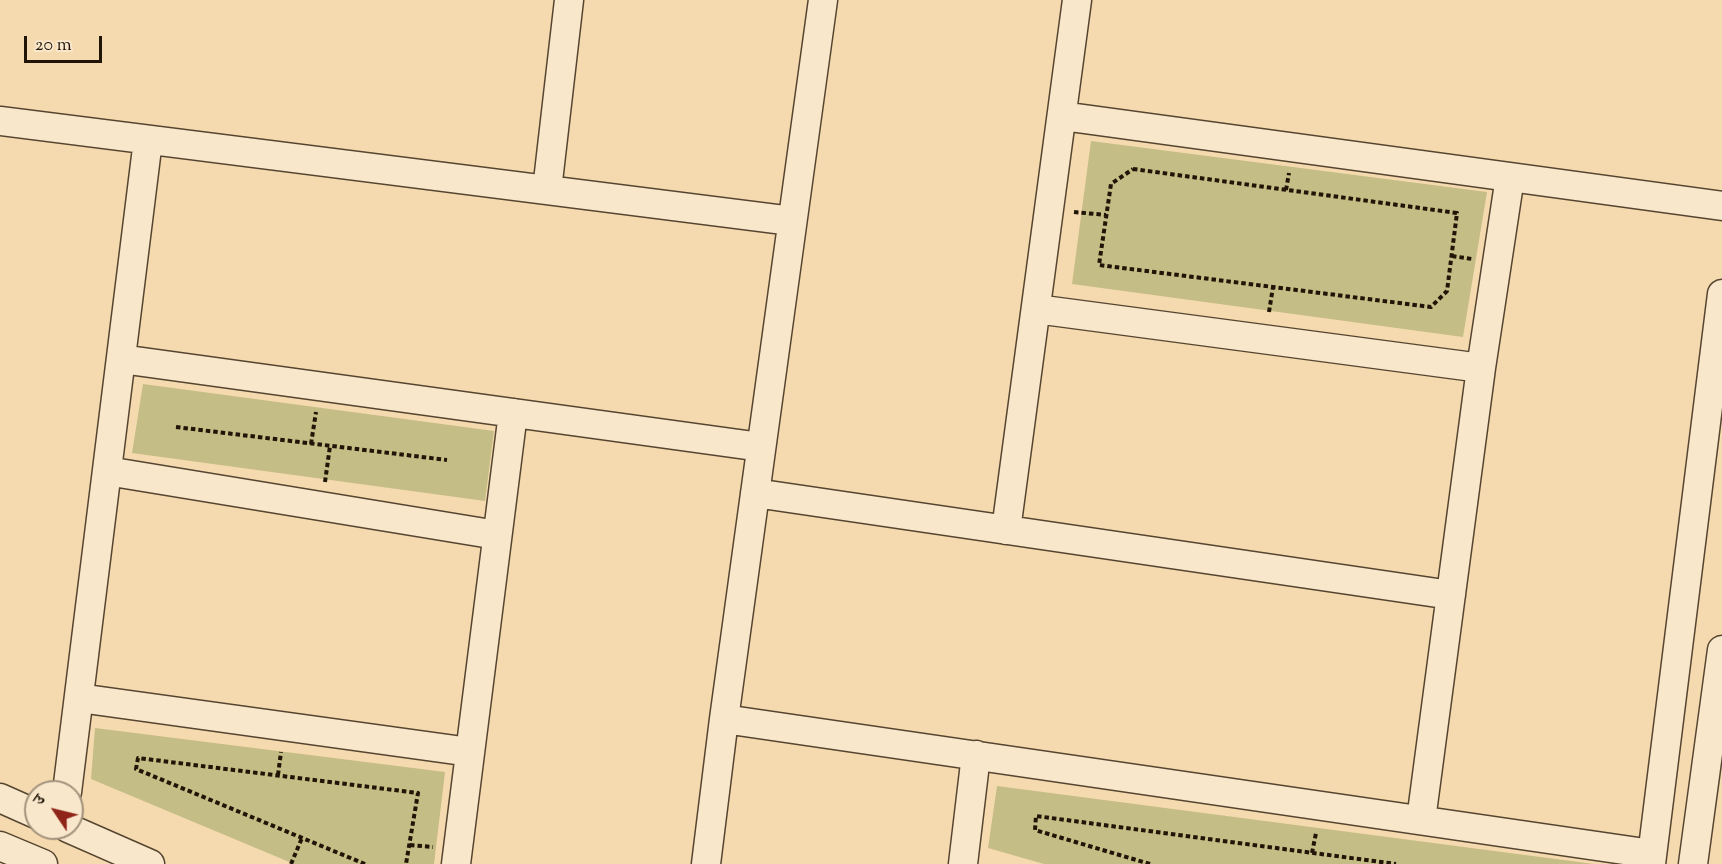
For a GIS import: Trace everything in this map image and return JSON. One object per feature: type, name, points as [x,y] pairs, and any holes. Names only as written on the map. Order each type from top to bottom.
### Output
[{"type":"street","points":[[547,190],[569,0]]},
{"type":"street","points":[[706,864],[823,0]]},
{"type":"street","points":[[1006,530],[1077,0]]},
{"type":"street","points":[[1062,116],[1722,206]]},
{"type":"street","points":[[0,121],[792,221]]},
{"type":"street","points":[[69,780],[148,140]]},
{"type":"street","points":[[1421,820],[1481,369],[1510,177]]},
{"type":"street","points":[[724,719],[1421,820],[1651,859],[1722,294]]},
{"type":"street","points":[[1036,309],[1481,369]]},
{"type":"street","points":[[121,359],[761,447]]},
{"type":"street","points":[[456,864],[513,413]]},
{"type":"street","points":[[107,471],[497,535]]},
{"type":"street","points":[[755,493],[1451,595]]},
{"type":"street","points":[[1693,864],[1722,650]]},
{"type":"street","points":[[79,698],[470,752]]},
{"type":"street","points":[[963,864],[976,755]]},
{"type":"street","points":[[0,798],[24,809]]},
{"type":"street","points":[[84,835],[150,864]]},
{"type":"street","points":[[0,846],[43,864]]},
{"type":"path","points":[[1133,169],[1457,213],[1447,291],[1431,307],[1099,265],[1111,184],[1133,169]]},
{"type":"path","points":[[176,427],[447,460]]},
{"type":"path","points":[[322,506],[330,446]]},
{"type":"path","points":[[365,864],[136,769],[138,758],[418,793],[406,864]]},
{"type":"path","points":[[1150,864],[1035,830],[1036,816],[1396,864]]},
{"type":"path","points":[[291,864],[302,838]]},
{"type":"shaded area","points":[[1091,141],[1487,192],[1463,337],[1072,284]]},
{"type":"shaded area","points":[[143,384],[494,431],[485,501],[132,453]]},
{"type":"shaded area","points":[[95,728],[445,772],[434,864],[294,864],[91,779]]},
{"type":"shaded area","points":[[997,786],[1594,864],[1044,864],[988,848]]}]
